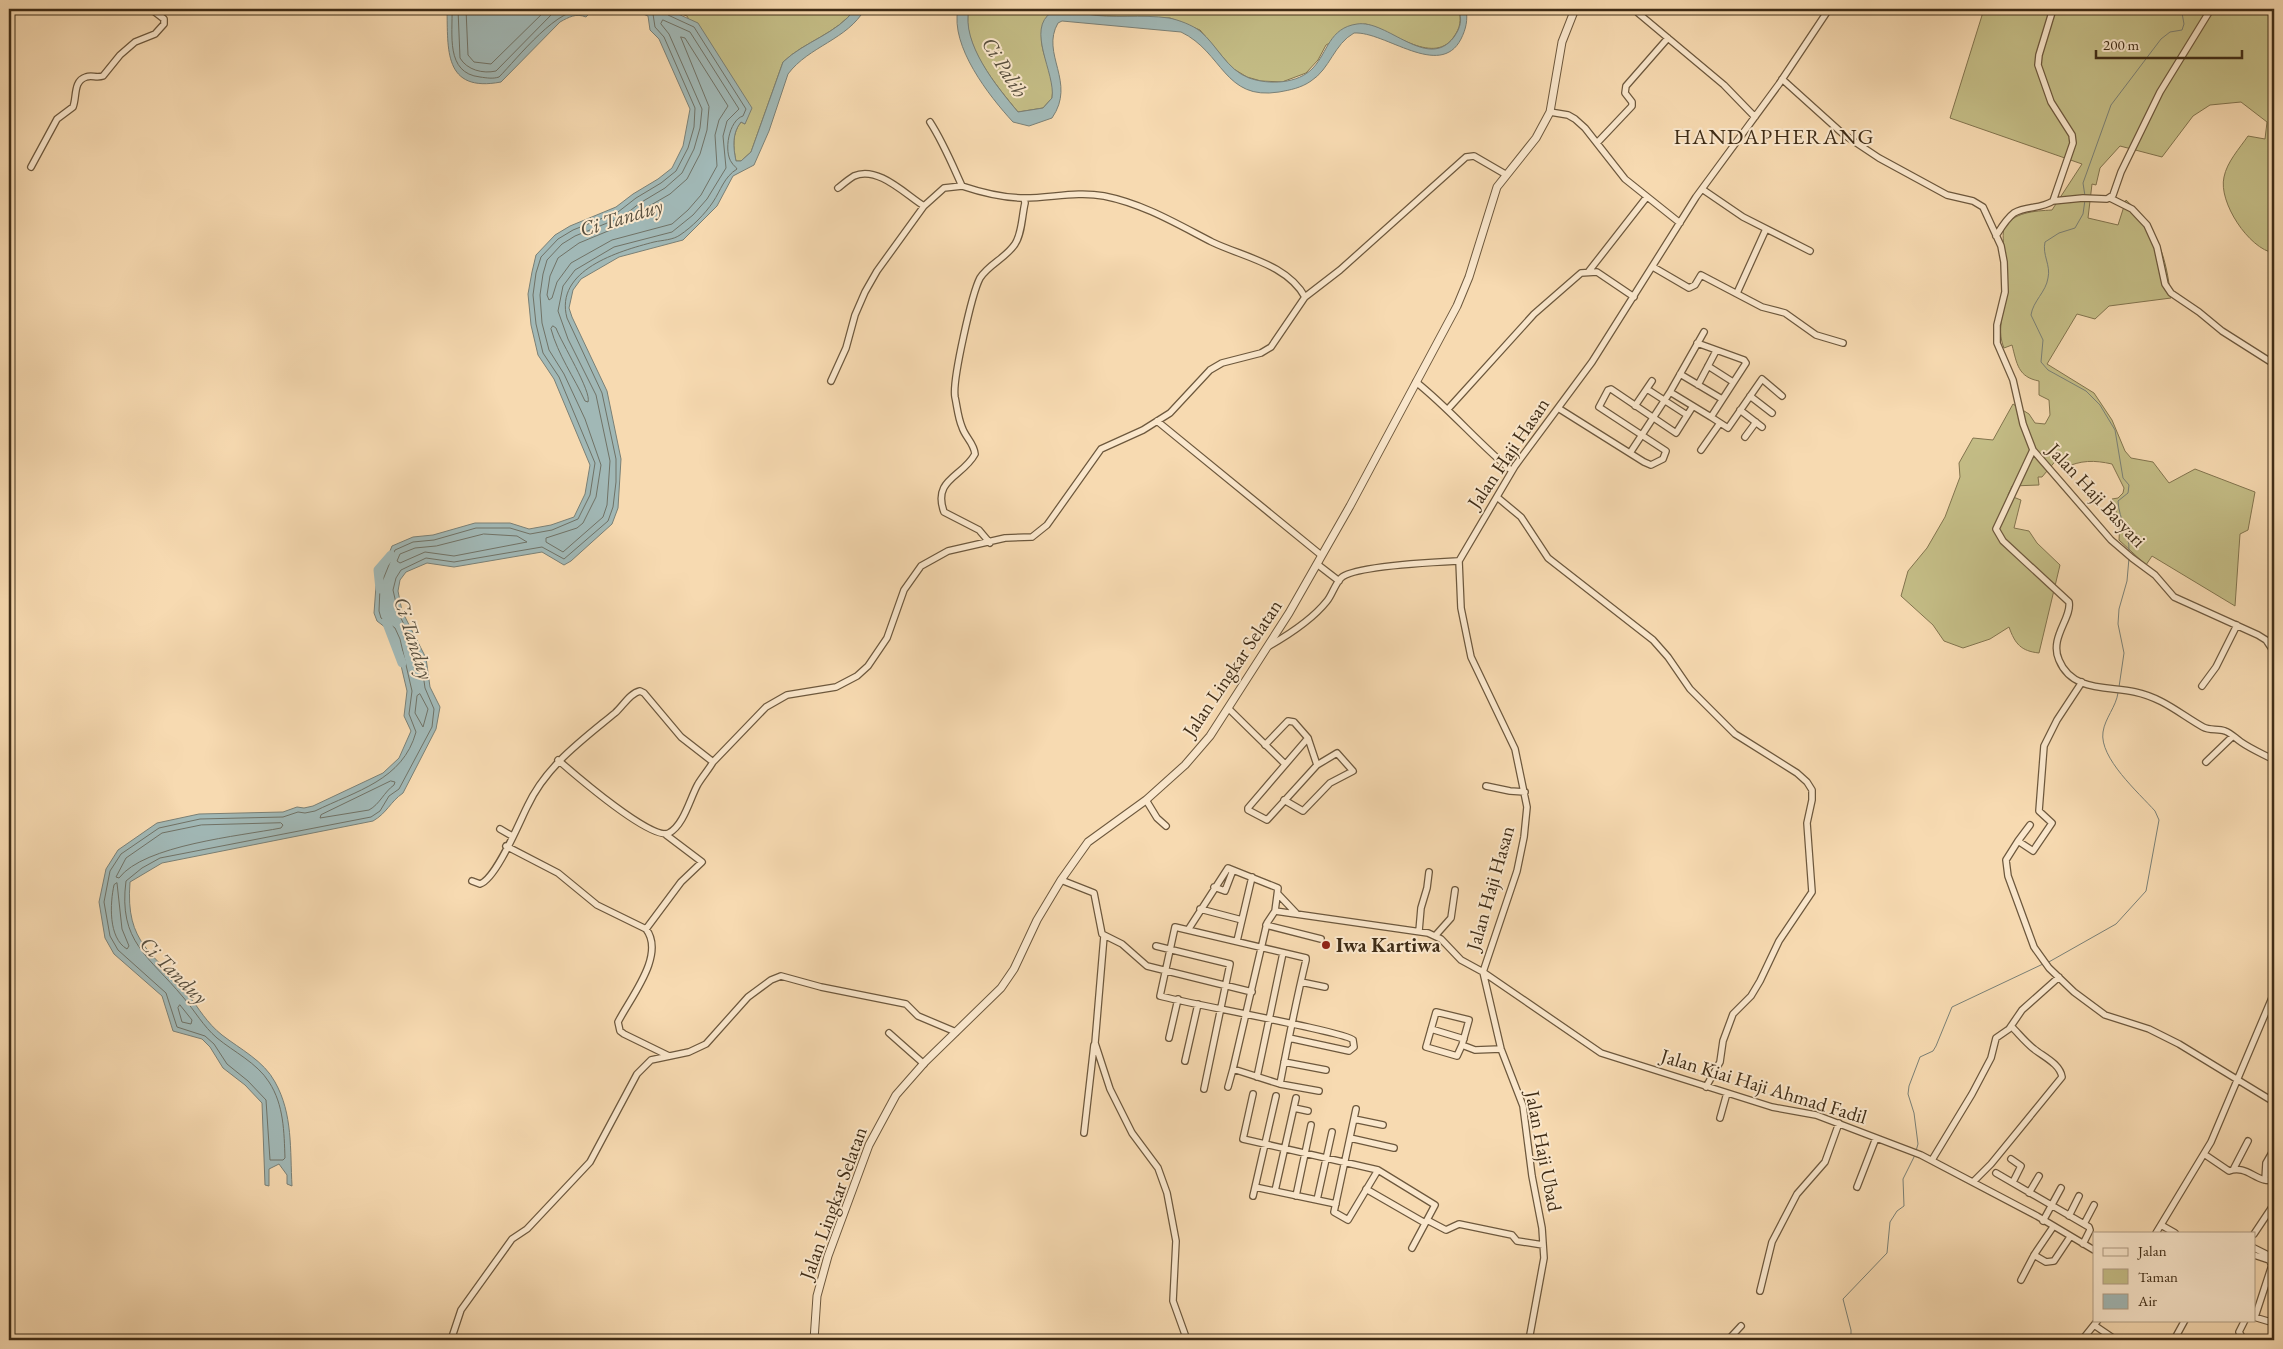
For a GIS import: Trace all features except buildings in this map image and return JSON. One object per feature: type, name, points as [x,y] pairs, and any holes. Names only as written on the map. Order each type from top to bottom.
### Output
[{"type":"street","points":[[32,167],[57,119],[73,107],[76,86],[80,81],[89,77],[103,76],[120,55],[135,42],[155,34],[161,28],[164,19],[151,9]]},
{"type":"street","name":"Jalan Lingkar Selatan","points":[[814,1340],[817,1296],[828,1256],[869,1145],[896,1095],[924,1064],[1001,988],[1014,969],[1037,920],[1061,880],[1088,842],[1146,800],[1185,765],[1210,736],[1269,646],[1317,564],[1457,306],[1469,278],[1492,200],[1505,174],[1536,138],[1550,112],[1562,42],[1575,9]]},
{"type":"street","name":"Jalan Haji Hasan","points":[[1483,972],[1517,870],[1524,837],[1527,807],[1516,749],[1472,657],[1461,608],[1459,561],[1512,471],[1592,362],[1702,189],[1782,79],[1829,9]]},
{"type":"street","points":[[2053,201],[2073,146],[2072,135],[2055,111],[2038,65],[2039,55],[2054,9]]},
{"type":"street","points":[[2110,198],[2116,190],[2121,172],[2160,92],[2211,9]]},
{"type":"street","points":[[1638,13],[1724,85],[1755,117]]},
{"type":"street","points":[[1597,143],[1632,106],[1632,102],[1625,93],[1626,86],[1668,38]]},
{"type":"street","name":"Jalan Haji Basyari","points":[[1782,79],[1843,134],[1879,158],[1947,195],[1981,204],[2002,252],[2005,280],[1996,331],[1997,343],[2013,380],[2023,424],[2033,450],[2111,540],[2155,575],[2181,601],[2264,638],[2274,652]]},
{"type":"street","points":[[1550,112],[1575,118],[1625,179],[1646,198],[1680,223]]},
{"type":"street","points":[[930,122],[944,145],[948,160],[962,186]]},
{"type":"street","points":[[665,834],[670,833],[678,824],[699,783],[713,762],[758,714],[788,695],[836,686],[857,676],[868,666],[887,638],[904,590],[921,566],[948,551],[990,543],[1004,538],[1029,538],[1036,536],[1047,525],[1101,449],[1170,413],[1210,370],[1222,363],[1261,353],[1271,347],[1305,297],[1340,270],[1466,157],[1474,156],[1505,174]]},
{"type":"street","points":[[838,188],[856,175],[886,179],[924,206]]},
{"type":"street","points":[[832,381],[846,348],[855,315],[865,292],[924,206],[944,188],[962,186],[989,195],[1024,198],[1086,194],[1104,196],[1144,208],[1214,243],[1268,265],[1284,275],[1305,297]]},
{"type":"street","points":[[1702,189],[1766,229],[1810,251]]},
{"type":"street","points":[[990,543],[979,530],[944,512],[941,498],[945,485],[975,454],[974,447],[961,426],[954,386],[974,295],[980,278],[988,268],[998,262],[1016,244],[1025,203],[1024,198]]},
{"type":"street","points":[[1448,409],[1534,314],[1567,283],[1589,271],[1646,198]]},
{"type":"street","points":[[1996,236],[2009,217],[2017,212],[2053,201],[2110,198],[2132,208],[2147,225],[2157,247],[2165,284],[2171,294],[2200,312],[2222,331],[2274,364]]},
{"type":"street","points":[[1737,293],[1766,229]]},
{"type":"street","points":[[1653,267],[1689,288],[1695,285],[1702,275],[1762,307],[1785,313],[1816,335],[1843,343]]},
{"type":"street","points":[[1589,271],[1597,272],[1634,297]]},
{"type":"street","points":[[1630,453],[1670,392],[1704,332]]},
{"type":"street","points":[[1698,343],[1744,360],[1746,365],[1711,417]]},
{"type":"street","points":[[1698,385],[1716,350]]},
{"type":"street","points":[[1708,366],[1733,382]]},
{"type":"street","points":[[1680,374],[1722,399]]},
{"type":"street","points":[[1670,392],[1728,428],[1762,379],[1782,396]]},
{"type":"street","points":[[1635,406],[1652,381]]},
{"type":"street","points":[[1416,382],[1448,409],[1470,435],[1512,471]]},
{"type":"street","points":[[1558,408],[1651,464],[1663,460],[1667,454],[1664,449],[1641,436],[1599,407],[1611,389],[1676,433],[1694,406]]},
{"type":"street","points":[[1647,389],[1687,415]]},
{"type":"street","points":[[1750,396],[1772,414]]},
{"type":"street","points":[[1740,410],[1762,427]]},
{"type":"street","points":[[1157,421],[1321,555]]},
{"type":"street","points":[[1745,437],[1756,422]]},
{"type":"street","points":[[1701,450],[1720,423]]},
{"type":"street","points":[[2033,450],[1998,521],[1997,532],[2003,541],[2069,602],[2069,608],[2060,629],[2056,653],[2064,671],[2082,682],[2118,691],[2136,692],[2154,698],[2182,712],[2202,727],[2223,730],[2274,760]]},
{"type":"street","points":[[1497,497],[1521,516],[1548,558],[1653,640],[1668,657],[1690,689],[1735,734],[1797,774],[1808,782],[1812,790],[1807,823],[1812,892],[1779,941],[1760,982],[1751,996],[1733,1014],[1723,1040],[1720,1062],[1706,1087]]},
{"type":"street","points":[[1269,646],[1316,614],[1328,600],[1339,581],[1353,572],[1423,563],[1459,561]]},
{"type":"street","points":[[1317,564],[1339,581]]},
{"type":"street","points":[[2202,686],[2216,667],[2236,625]]},
{"type":"street","points":[[2018,840],[2033,851],[2052,823],[2039,811],[2044,746],[2057,720],[2082,682]]},
{"type":"street","points":[[472,881],[480,884],[490,878],[501,862],[506,846],[519,826],[536,788],[558,760],[621,708],[634,693],[640,691],[656,705],[666,722],[681,737],[713,762]]},
{"type":"street","points":[[1229,709],[1285,764]]},
{"type":"street","points":[[1265,745],[1288,721],[1294,722],[1308,738],[1317,765]]},
{"type":"street","points":[[2206,762],[2233,736]]},
{"type":"street","points":[[1284,800],[1303,810],[1330,783],[1353,771],[1337,753],[1317,765],[1284,800],[1267,820],[1248,809],[1308,738]]},
{"type":"street","points":[[558,760],[581,781],[619,809],[646,827],[665,834],[702,862],[681,882],[646,929]]},
{"type":"street","points":[[1486,786],[1510,792],[1525,792]]},
{"type":"street","points":[[1146,800],[1157,818],[1166,826]]},
{"type":"street","points":[[2030,825],[2006,860],[2008,876],[2034,947],[2049,968],[2074,992],[2105,1015],[2149,1029],[2179,1044],[2274,1102]]},
{"type":"street","points":[[500,829],[512,836]]},
{"type":"street","points":[[506,846],[558,873],[597,904],[646,929],[651,939],[652,956],[618,1022],[619,1028],[624,1034],[669,1056]]},
{"type":"street","points":[[1188,930],[1226,869],[1234,870],[1276,886],[1278,894],[1275,911],[1266,925],[1252,992],[1228,1087]]},
{"type":"street","points":[[1214,887],[1225,891],[1234,870]]},
{"type":"street","points":[[1419,931],[1428,872]]},
{"type":"street","points":[[1237,942],[1252,877]]},
{"type":"street","points":[[1061,880],[1094,893],[1104,936],[1095,1043],[1084,1133]]},
{"type":"street","points":[[1275,911],[1419,931],[1435,936],[1451,918],[1455,890]]},
{"type":"street","points":[[1278,894],[1296,913]]},
{"type":"street","points":[[1200,909],[1242,920]]},
{"type":"street","points":[[1266,925],[1321,939]]},
{"type":"street","points":[[1280,1084],[1284,1062],[1289,1038],[1292,1025],[1300,982],[1306,958],[1175,927],[1160,996],[1292,1025],[1348,1036],[1353,1040],[1354,1047],[1349,1051],[1289,1038]]},
{"type":"street","points":[[1104,936],[1122,944],[1147,966],[1252,992]]},
{"type":"street","name":"Jalan Kiai Haji Ahmad Fadil","points":[[1435,936],[1450,946],[1462,960],[1483,972],[1601,1053],[1772,1108],[1797,1110],[1839,1123],[1921,1154],[2093,1249]]},
{"type":"street","points":[[1156,946],[1230,964],[1204,1089]]},
{"type":"street","points":[[1257,1077],[1283,953]]},
{"type":"street","name":"Jalan Haji Ubad","points":[[1483,972],[1501,1050],[1523,1106],[1543,1245],[1539,1292],[1530,1340]]},
{"type":"street","points":[[451,1340],[461,1310],[512,1239],[527,1229],[590,1162],[637,1074],[651,1060],[689,1052],[706,1044],[748,997],[771,980],[781,976],[821,987],[906,1004],[918,1016],[956,1032]]},
{"type":"street","points":[[1932,1160],[1972,1094],[1991,1058],[1996,1038],[2011,1026],[2022,1010],[2059,977]]},
{"type":"street","points":[[1300,982],[1325,987]]},
{"type":"street","points":[[2157,1232],[2204,1154],[2274,993]]},
{"type":"street","points":[[1169,1038],[1178,999]]},
{"type":"street","points":[[1185,1061],[1198,1004]]},
{"type":"street","points":[[1437,1011],[1468,1018],[1463,1042],[1457,1056],[1427,1048],[1431,1029],[1437,1011]]},
{"type":"street","points":[[1973,1182],[1991,1164],[2062,1077],[2062,1073],[2047,1057],[2034,1049],[2011,1026]]},
{"type":"street","points":[[1310,1043],[1312,1029]]},
{"type":"street","points":[[1431,1029],[1463,1042],[1475,1050],[1501,1050]]},
{"type":"street","points":[[889,1034],[924,1064]]},
{"type":"street","points":[[1095,1043],[1110,1089],[1132,1133],[1158,1168],[1167,1193],[1176,1241],[1173,1301],[1187,1340]]},
{"type":"street","points":[[1284,1062],[1326,1070]]},
{"type":"street","points":[[1233,1069],[1280,1084],[1319,1091]]},
{"type":"street","points":[[1720,1118],[1727,1093]]},
{"type":"street","points":[[1253,1094],[1242,1139],[1326,1156],[1378,1170],[1435,1204],[1412,1248]]},
{"type":"street","points":[[1253,1196],[1276,1096]]},
{"type":"street","points":[[1275,1191],[1296,1098]]},
{"type":"street","points":[[1294,1108],[1308,1111]]},
{"type":"street","points":[[1356,1109],[1334,1212],[1348,1220],[1378,1170]]},
{"type":"street","points":[[1354,1119],[1383,1124]]},
{"type":"street","points":[[1760,1291],[1772,1242],[1797,1194],[1825,1162],[1839,1123]]},
{"type":"street","points":[[1296,1196],[1311,1124]]},
{"type":"street","points":[[1317,1200],[1332,1132]]},
{"type":"street","points":[[1350,1138],[1394,1148]]},
{"type":"street","points":[[1857,1186],[1876,1138]]},
{"type":"street","points":[[2204,1154],[2229,1171],[2234,1168],[2248,1141]]},
{"type":"street","points":[[2265,1178],[2266,1162],[2274,1149]]},
{"type":"street","points":[[2011,1159],[2020,1166],[2013,1182]]},
{"type":"street","points":[[2234,1168],[2274,1180]]},
{"type":"street","points":[[1996,1173],[2084,1224],[2090,1230],[2083,1244]]},
{"type":"street","points":[[2029,1192],[2039,1176]]},
{"type":"street","points":[[1255,1186],[1336,1204]]},
{"type":"street","points":[[2043,1221],[2061,1188]]},
{"type":"street","points":[[1366,1189],[1426,1222],[1446,1230],[1459,1224],[1512,1235],[1518,1241],[1543,1245]]},
{"type":"street","points":[[2068,1216],[2079,1196]]},
{"type":"street","points":[[2255,1232],[2274,1204]]},
{"type":"street","points":[[2084,1224],[2094,1205]]},
{"type":"street","points":[[2161,1225],[2173,1232]]},
{"type":"street","points":[[2021,1280],[2034,1255],[2053,1227]]},
{"type":"street","points":[[2034,1255],[2046,1262],[2052,1263],[2070,1237]]},
{"type":"street","points":[[2256,1249],[2274,1258]]},
{"type":"street","points":[[2256,1256],[2269,1260],[2272,1265],[2256,1314]]},
{"type":"street","points":[[2256,1317],[2274,1323]]},
{"type":"street","points":[[2082,1340],[2096,1322],[2116,1340]]},
{"type":"street","points":[[2174,1340],[2184,1322]]},
{"type":"street","points":[[2240,1340],[2242,1337],[2239,1332],[2244,1322]]},
{"type":"street","points":[[1728,1340],[1741,1326]]},
{"type":"green space","points":[[667,9],[855,9],[839,25],[801,48],[783,62],[751,152],[741,161],[736,161],[735,135],[741,122],[745,124],[687,16]]},
{"type":"green space","points":[[969,9],[1459,9],[1460,21],[1458,31],[1453,38],[1444,46],[1434,48],[1410,43],[1365,24],[1326,45],[1318,60],[1306,73],[1282,82],[1261,81],[1247,77],[1232,68],[1200,30],[1170,18],[1102,16],[1071,11],[1047,17],[1043,29],[1043,49],[1053,86],[1052,98],[1043,108],[1018,112],[1000,90],[975,50],[970,36]]},
{"type":"green space","points":[[1984,9],[2274,9],[2274,253],[2264,250],[2255,243],[2237,223],[2226,199],[2223,187],[2228,166],[2248,136],[2265,139],[2267,122],[2241,102],[2210,105],[2193,116],[2162,157],[2120,146],[2100,168],[2096,185],[2092,184],[2088,218],[2118,225],[2126,200],[2146,222],[2159,244],[2171,298],[2109,306],[2095,319],[2077,314],[2047,364],[2094,393],[2112,420],[2125,451],[2131,458],[2153,462],[2169,483],[2195,469],[2255,492],[2248,530],[2240,534],[2235,606],[2152,556],[2146,565],[2119,540],[2120,521],[2118,520],[2115,507],[2112,506],[2112,499],[2118,498],[2123,493],[2124,488],[2112,464],[2099,462],[2076,463],[2064,468],[2058,458],[2042,477],[2038,477],[2039,485],[2012,486],[2008,495],[2021,500],[2014,528],[2029,531],[2037,543],[2060,565],[2039,653],[2020,646],[2009,627],[1990,639],[1963,648],[1944,641],[1933,625],[1901,596],[1908,571],[1927,548],[1945,517],[1960,477],[1959,463],[1973,438],[1993,440],[2013,404],[2029,414],[2035,423],[2045,424],[2050,415],[2049,400],[2039,395],[2039,381],[2027,376],[2020,369],[2012,345],[2004,348],[2001,324],[2007,283],[2003,233],[2008,223],[2018,216],[2031,212],[2052,210],[2082,164],[1950,118]]},
{"type":"water","points":[[447,9],[594,9],[586,17],[570,17],[560,22],[501,82],[482,84],[468,81],[459,74],[453,65],[449,53]]},
{"type":"water","points":[[631,9],[667,9],[698,23],[752,108],[745,124],[741,122],[735,135],[736,161],[741,161],[751,152],[783,62],[801,48],[839,25],[855,9],[865,9],[848,28],[806,56],[788,74],[769,131],[754,165],[733,176],[717,206],[683,240],[619,257],[581,279],[573,290],[569,308],[607,391],[621,459],[618,508],[612,524],[571,561],[564,565],[542,552],[454,567],[427,563],[406,572],[400,580],[398,591],[402,611],[426,658],[430,687],[440,707],[436,729],[403,793],[382,815],[373,821],[162,863],[130,882],[132,920],[144,946],[188,994],[212,1026],[265,1068],[281,1094],[290,1133],[292,1186],[287,1184],[287,1175],[279,1164],[269,1169],[269,1186],[265,1185],[262,1103],[245,1085],[223,1068],[210,1047],[202,1039],[173,1031],[162,996],[114,954],[105,938],[99,902],[106,869],[118,850],[157,823],[199,814],[283,812],[297,807],[304,808],[313,806],[383,773],[399,758],[411,731],[404,716],[407,691],[395,640],[390,631],[377,621],[374,613],[376,586],[392,546],[413,537],[433,535],[475,523],[510,523],[529,529],[551,525],[574,517],[585,494],[590,465],[554,379],[538,355],[531,325],[528,294],[536,255],[555,235],[570,226],[616,207],[658,179],[672,168],[683,146],[690,109],[659,39],[650,30],[648,16]]},
{"type":"water","points":[[958,9],[969,9],[970,36],[975,50],[1000,90],[1018,112],[1043,108],[1052,98],[1050,76],[1041,40],[1041,29],[1044,20],[1052,12],[1060,10],[1106,16],[1159,17],[1177,20],[1200,31],[1228,63],[1241,74],[1265,82],[1283,82],[1307,73],[1318,62],[1335,35],[1348,26],[1357,24],[1369,25],[1420,47],[1432,49],[1444,46],[1454,37],[1460,23],[1459,9],[1466,9],[1467,17],[1461,39],[1452,50],[1440,55],[1426,55],[1367,34],[1354,33],[1342,43],[1323,70],[1311,81],[1279,92],[1261,93],[1246,89],[1235,82],[1206,51],[1181,32],[1062,21],[1058,23],[1053,46],[1060,80],[1059,105],[1052,118],[1029,126],[1013,122],[983,85],[960,39],[957,23]]},
{"type":"waterway","points":[[2085,196],[2083,183],[2111,105],[2161,39],[2170,32],[2182,30],[2184,24],[2182,13],[2184,10],[2192,9]]},
{"type":"waterway","points":[[2085,200],[2083,214],[2075,228],[2059,233],[2045,242],[2044,247],[2049,273],[2045,288],[2034,305],[2031,315],[2043,340],[2041,362],[2048,370],[2086,391],[2100,405],[2115,430],[2123,478],[2129,485],[2128,493],[2118,501],[2128,538],[2129,551]]},
{"type":"waterway","name":"Ci Tanduy","points":[[380,589],[378,570],[391,555]]},
{"type":"waterway","points":[[2119,687],[2124,653],[2118,624],[2119,609],[2127,581],[2129,558]]},
{"type":"waterway","name":"Ci Tanduy","points":[[386,621],[402,663]]},
{"type":"waterway","points":[[2047,963],[2116,924],[2146,891],[2159,820],[2155,811],[2113,764],[2103,742],[2104,727],[2118,693]]},
{"type":"waterway","points":[[1916,1151],[1918,1144],[1914,1113],[1908,1094],[1909,1086],[1920,1057],[1933,1051],[1936,1046],[1952,1007],[2043,964]]},
{"type":"waterway","points":[[1851,1340],[1851,1330],[1843,1299],[1887,1253],[1890,1222],[1897,1211],[1904,1206],[1903,1179],[1915,1155]]},
{"type":"place","name":"Iwa Kartiwa","points":[[1326,945]]},
{"type":"district","name":"HANDAPHERANG","points":[[1774,136]]},
{"type":"water label","name":"Ci Palih","points":[[1005,67]]}]
